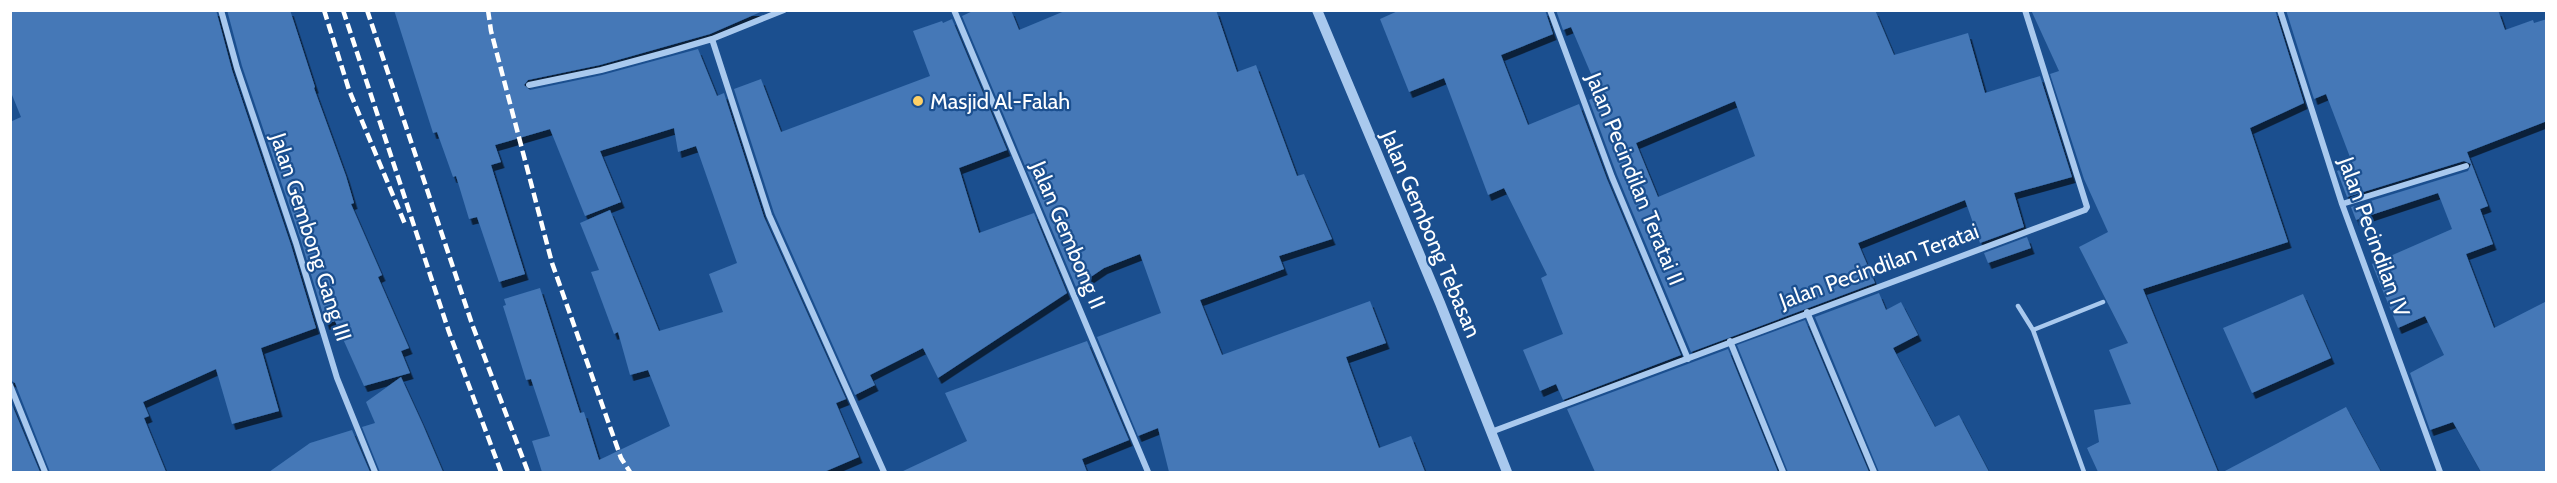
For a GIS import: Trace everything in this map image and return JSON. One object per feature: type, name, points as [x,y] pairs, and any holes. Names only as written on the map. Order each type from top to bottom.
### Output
[{"type":"street","name":"Jalan Gembong Gang III","points":[[221,10],[237,69],[296,243],[337,378],[375,472]]},
{"type":"street","points":[[529,85],[601,70],[712,39],[784,10]]},
{"type":"street","name":"Jalan Gembong II","points":[[954,10],[1148,472]]},
{"type":"street","name":"Jalan Gembong Tebasan","points":[[1317,10],[1507,472]]},
{"type":"street","name":"Jalan Pecindilan Teratai II","points":[[1550,10],[1612,177],[1688,359]]},
{"type":"street","name":"Jalan Pecindilan Teratai","points":[[1491,432],[2086,208],[2025,10]]},
{"type":"street","name":"Jalan Pecindilan IV","points":[[2280,10],[2342,204],[2440,472]]},
{"type":"street","points":[[712,39],[769,215],[884,472]]},
{"type":"street","points":[[2342,204],[2466,166]]},
{"type":"street","points":[[1807,312],[1874,472]]},
{"type":"street","points":[[1730,341],[1783,472]]},
{"type":"street","points":[[10,385],[45,472]]},
{"type":"lane","points":[[2033,330],[2103,302]]},
{"type":"lane","points":[[2018,306],[2033,330],[2084,472]]},
{"type":"building","points":[[10,10],[216,10],[232,70],[291,245],[316,328],[261,348],[279,411],[232,424],[216,369],[143,402],[149,416],[144,418],[166,472],[50,472],[15,383],[10,380],[10,122],[21,117],[10,90]]},
{"type":"building","points":[[227,10],[290,10],[314,88],[346,176],[354,203],[351,204],[382,275],[378,277],[409,348],[401,351],[410,373],[364,386],[335,321],[326,324],[301,241],[242,66]]},
{"type":"building","points":[[394,10],[765,10],[710,34],[600,65],[528,80],[524,85],[530,90],[602,75],[698,49],[717,96],[724,93],[764,217],[846,399],[836,403],[859,457],[824,472],[542,472],[532,441],[550,436],[531,379],[526,380],[503,306],[506,305],[504,299],[540,288],[580,413],[584,412],[599,460],[670,426],[648,370],[630,375],[618,332],[614,334],[591,272],[599,270],[580,223],[610,210],[659,331],[723,312],[709,274],[737,263],[696,146],[678,152],[674,128],[600,151],[621,202],[585,216],[550,129],[495,145],[501,162],[491,165],[525,274],[499,282],[477,217],[469,219],[456,176],[453,177],[437,132],[433,133]]},
{"type":"building","points":[[975,10],[1011,10],[1019,30],[1067,10],[1216,10],[1237,72],[1256,65],[1297,176],[1304,174],[1332,239],[1279,256],[1284,269],[1200,300],[1222,355],[1370,301],[1386,343],[1346,357],[1379,448],[1411,436],[1425,472],[1169,472],[1158,428],[1138,436],[1097,337],[1161,313],[1140,254],[1104,268],[1076,287],[962,16]]},
{"type":"building","points":[[1400,10],[1545,10],[1553,34],[1501,55],[1528,125],[1579,104],[1607,179],[1681,355],[1563,400],[1556,384],[1540,391],[1523,350],[1563,334],[1541,278],[1547,275],[1504,188],[1488,195],[1444,78],[1409,92],[1380,19]]},
{"type":"building","points":[[1556,10],[1875,10],[1894,55],[1968,33],[1985,93],[2040,76],[2072,177],[2014,193],[2024,227],[1980,243],[1965,200],[1858,243],[1875,283],[1691,352],[1617,175],[1589,100],[1600,95],[1571,27],[1563,30]],"holes":[[[1735,101],[1755,156],[1658,197],[1636,143]]]},
{"type":"building","points":[[2031,10],[2275,10],[2304,103],[2250,128],[2288,242],[2143,289],[2218,472],[2098,472],[2087,448],[2099,442],[2094,410],[2131,404],[2109,350],[2128,343],[2079,247],[2108,232],[2084,179],[2050,74],[2059,71]]},
{"type":"building","points":[[2286,10],[2498,10],[2505,30],[2533,20],[2534,23],[2547,19],[2547,121],[2467,152],[2488,206],[2480,209],[2493,244],[2466,254],[2494,328],[2547,301],[2547,472],[2481,472],[2453,422],[2430,430],[2410,373],[2444,355],[2425,316],[2398,328],[2372,264],[2452,229],[2438,193],[2356,220],[2351,207],[2468,171],[2471,164],[2464,161],[2347,197],[2337,171],[2353,165],[2326,94],[2314,99]]},
{"type":"building","points":[[952,19],[1007,150],[959,168],[979,233],[1034,213],[1067,293],[938,378],[923,348],[870,375],[875,385],[855,395],[774,213],[734,89],[761,79],[781,132],[930,76],[913,31]]},
{"type":"building","points":[[2027,237],[2031,248],[1988,263],[1984,253]]},
{"type":"building","points":[[1879,293],[1886,310],[1901,302],[1918,335],[1893,348],[1935,427],[1959,415],[1989,472],[1879,472],[1815,317]]},
{"type":"building","points":[[2303,294],[2331,358],[2252,393],[2223,328]]},
{"type":"building","points":[[1805,320],[1869,472],[1788,472],[1737,345]]},
{"type":"building","points":[[1087,341],[1129,440],[1082,459],[1087,472],[901,472],[967,441],[945,393]]},
{"type":"building","points":[[1728,349],[1778,472],[1595,472],[1567,409]]},
{"type":"building","points":[[401,377],[443,472],[380,472],[362,427],[375,423],[366,402]]},
{"type":"building","points":[[10,400],[40,472],[10,472]]},
{"type":"building","points":[[2346,407],[2381,472],[2223,472]]},
{"type":"building","points":[[352,430],[370,472],[269,472],[310,443]]},
{"type":"railway","points":[[324,10],[349,90],[405,224]]},
{"type":"railway","points":[[343,10],[449,332],[501,472]]},
{"type":"railway","points":[[367,10],[472,324],[528,472]]},
{"type":"railway","points":[[488,10],[491,31],[552,263],[621,458],[630,472]]},
{"type":"place","name":"Masjid Al-Falah","points":[[918,101]]}]
